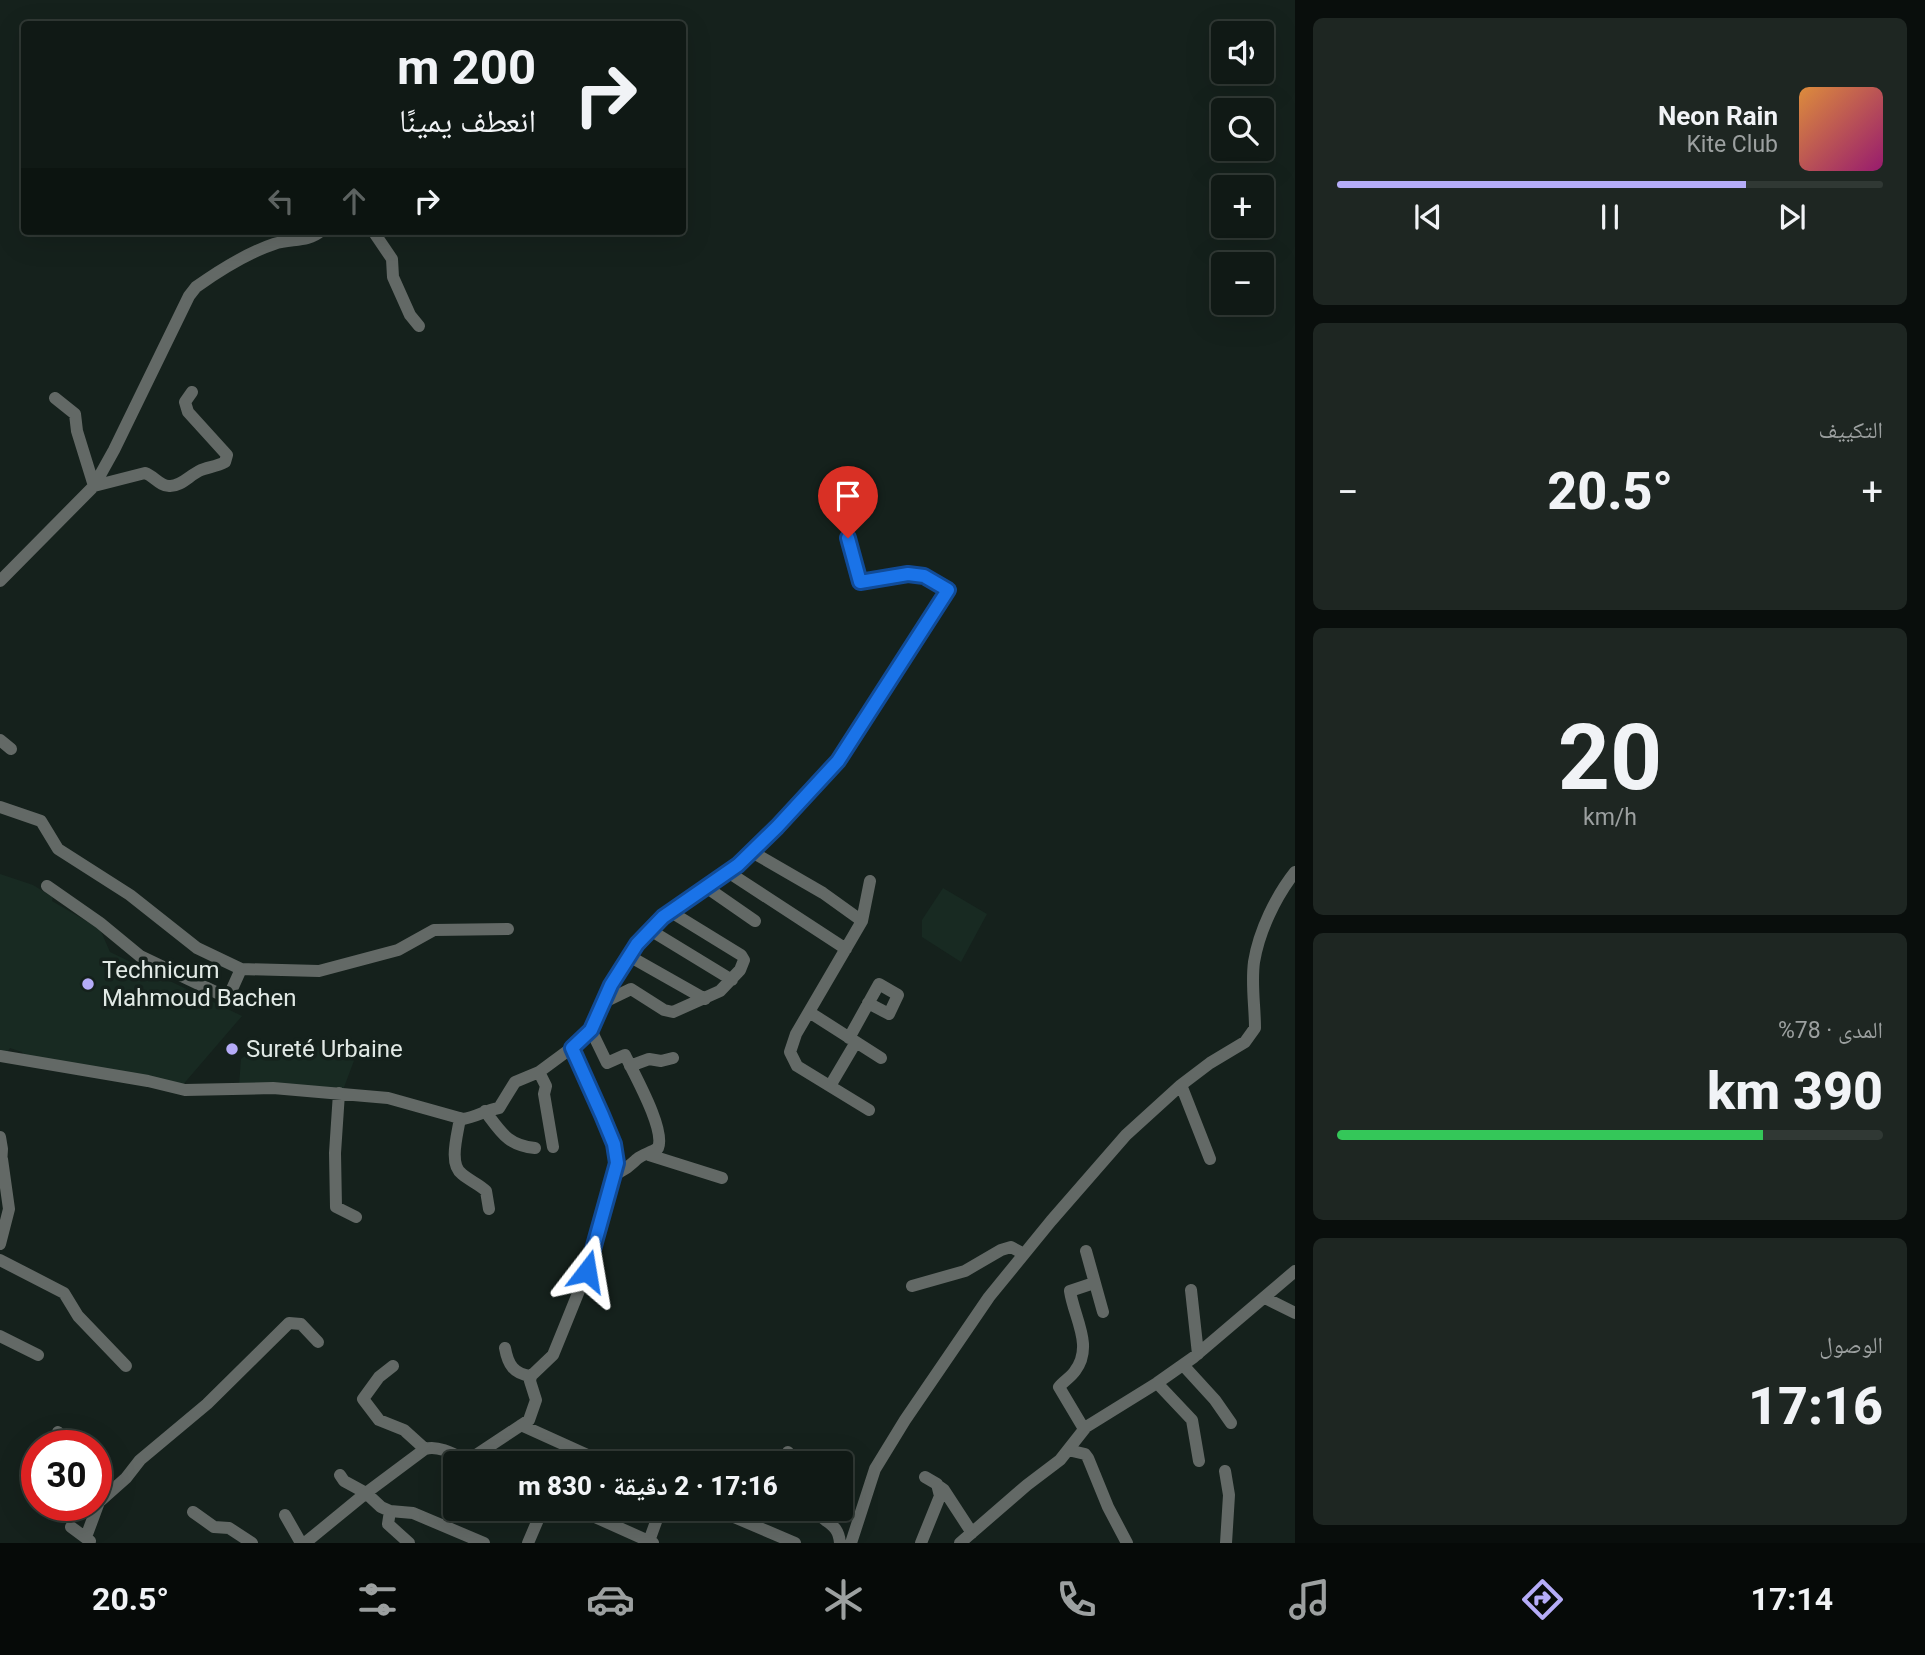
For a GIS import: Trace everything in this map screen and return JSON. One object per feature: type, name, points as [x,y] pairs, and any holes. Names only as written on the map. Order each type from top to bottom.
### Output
[{"type":"street","points":[[0,581],[94,486],[189,296],[196,287],[257,251],[277,243],[307,240],[315,235]]},
{"type":"street","points":[[376,235],[392,259],[393,277],[410,315],[419,326]]},
{"type":"street","points":[[94,486],[145,473],[162,485],[178,485],[203,469],[225,462],[225,450],[209,436],[185,406],[192,392]]},
{"type":"street","points":[[55,398],[75,414],[94,486]]},
{"type":"street","points":[[0,1056],[148,1081],[185,1090],[273,1088],[340,1093],[388,1098],[460,1118],[472,1118],[499,1108],[515,1082],[540,1072],[591,1030],[602,1003],[629,956],[650,930],[752,852],[838,761],[948,590],[924,576],[908,574],[860,582],[848,538]]},
{"type":"street","points":[[0,740],[11,749]]},
{"type":"street","points":[[0,807],[41,821],[58,849],[130,894],[197,948],[241,969],[319,971],[398,950],[434,930],[508,929]]},
{"type":"street","points":[[752,852],[823,893],[862,921]]},
{"type":"street","points":[[728,872],[846,949]]},
{"type":"street","points":[[851,1543],[865,1494],[885,1452],[965,1329],[1024,1254],[1126,1135],[1181,1084],[1253,1034],[1254,962],[1259,940],[1280,894],[1295,872]]},
{"type":"street","points":[[869,1110],[797,1066],[792,1059],[792,1045],[862,921],[870,881]]},
{"type":"street","points":[[47,886],[94,918],[140,956],[228,998],[241,969]]},
{"type":"street","points":[[706,887],[755,920]]},
{"type":"street","points":[[602,1003],[631,989],[668,1012],[677,1011],[720,991],[732,980],[743,964],[744,957],[671,912]]},
{"type":"street","points":[[650,930],[732,980]]},
{"type":"street","points":[[629,956],[705,999]]},
{"type":"street","points":[[830,1086],[868,1003]]},
{"type":"street","points":[[809,1012],[881,1058]]},
{"type":"street","points":[[591,1030],[607,1063],[625,1055],[660,1138],[658,1149],[639,1157],[627,1169],[613,1175]]},
{"type":"street","points":[[484,1451],[529,1420],[536,1400],[531,1376],[553,1355],[557,1346],[587,1271],[617,1163],[614,1144],[572,1048]]},
{"type":"street","points":[[630,1066],[649,1059],[661,1061],[673,1058]]},
{"type":"street","points":[[540,1072],[546,1086],[544,1094],[553,1147]]},
{"type":"street","points":[[1181,1084],[1210,1158]]},
{"type":"street","points":[[340,1093],[335,1153],[336,1207],[356,1217]]},
{"type":"street","points":[[485,1111],[511,1142],[535,1148]]},
{"type":"street","points":[[460,1118],[454,1158],[456,1166],[461,1174],[486,1191],[489,1209]]},
{"type":"street","points":[[0,1138],[1,1164],[9,1209],[0,1244]]},
{"type":"street","points":[[649,1154],[722,1178]]},
{"type":"street","points":[[912,1286],[965,1271],[1011,1247],[1024,1254]]},
{"type":"street","points":[[1086,1251],[1104,1312]]},
{"type":"street","points":[[0,1259],[64,1293],[78,1316],[126,1366]]},
{"type":"street","points":[[925,1477],[944,1490],[965,1540],[1060,1460],[1084,1429],[1198,1354],[1295,1271]]},
{"type":"street","points":[[1084,1429],[1059,1387],[1077,1368],[1083,1355],[1084,1343],[1070,1291],[1094,1283]]},
{"type":"street","points":[[1191,1290],[1198,1354]]},
{"type":"street","points":[[1265,1298],[1295,1312]]},
{"type":"street","points":[[112,1487],[126,1478],[141,1461],[207,1404],[289,1323],[301,1324],[318,1342]]},
{"type":"street","points":[[0,1336],[37,1355]]},
{"type":"street","points":[[505,1348],[510,1365],[521,1375],[531,1376]]},
{"type":"street","points":[[1183,1365],[1215,1400],[1231,1423]]},
{"type":"street","points":[[393,1366],[379,1377],[363,1399],[379,1420],[404,1430],[425,1449]]},
{"type":"street","points":[[1157,1383],[1192,1420],[1199,1461]]},
{"type":"street","points":[[521,1425],[579,1451]]},
{"type":"street","points":[[285,1515],[303,1543],[425,1449],[432,1446],[445,1451]]},
{"type":"street","points":[[1068,1450],[1085,1454],[1088,1458],[1108,1507],[1127,1543]]},
{"type":"street","points":[[1225,1471],[1229,1495],[1226,1543]]},
{"type":"street","points":[[340,1475],[344,1481],[366,1493],[381,1507],[390,1511],[413,1513],[475,1541]]},
{"type":"street","points":[[921,1543],[940,1496],[937,1485]]},
{"type":"street","points":[[390,1511],[388,1524],[409,1543]]},
{"type":"street","points":[[193,1512],[214,1528],[229,1528],[252,1543]]},
{"type":"street","points":[[71,1527],[89,1541],[93,1521]]},
{"type":"street","points":[[527,1543],[537,1521]]},
{"type":"street","points":[[604,1521],[651,1542],[657,1521]]},
{"type":"street","points":[[743,1521],[795,1543]]},
{"type":"street","points":[[827,1521],[838,1531],[840,1543]]},
{"type":"shaded area","name":"Technicum Mahmoud Bachen","points":[[0,874],[33,885],[53,897],[52,901],[100,929],[110,952],[242,1016],[181,1087],[24,1056],[22,1052],[10,1048],[8,1051],[0,1050]]},
{"type":"shaded area","points":[[943,888],[987,914],[961,962],[922,937],[922,920]]},
{"type":"shaded area","points":[[289,1044],[358,1050],[343,1090],[239,1085],[241,1059],[250,1052]]},
{"type":"place","name":"Technicum Mahmoud Bachen","points":[[88,984]]},
{"type":"place","name":"Sureté Urbaine","points":[[232,1049]]},
{"type":"route","points":[[587,1271],[617,1163],[614,1144],[572,1048],[591,1030],[611,985],[637,944],[663,917],[738,865],[838,761],[948,590],[924,576],[908,574],[860,582],[848,538]]}]
